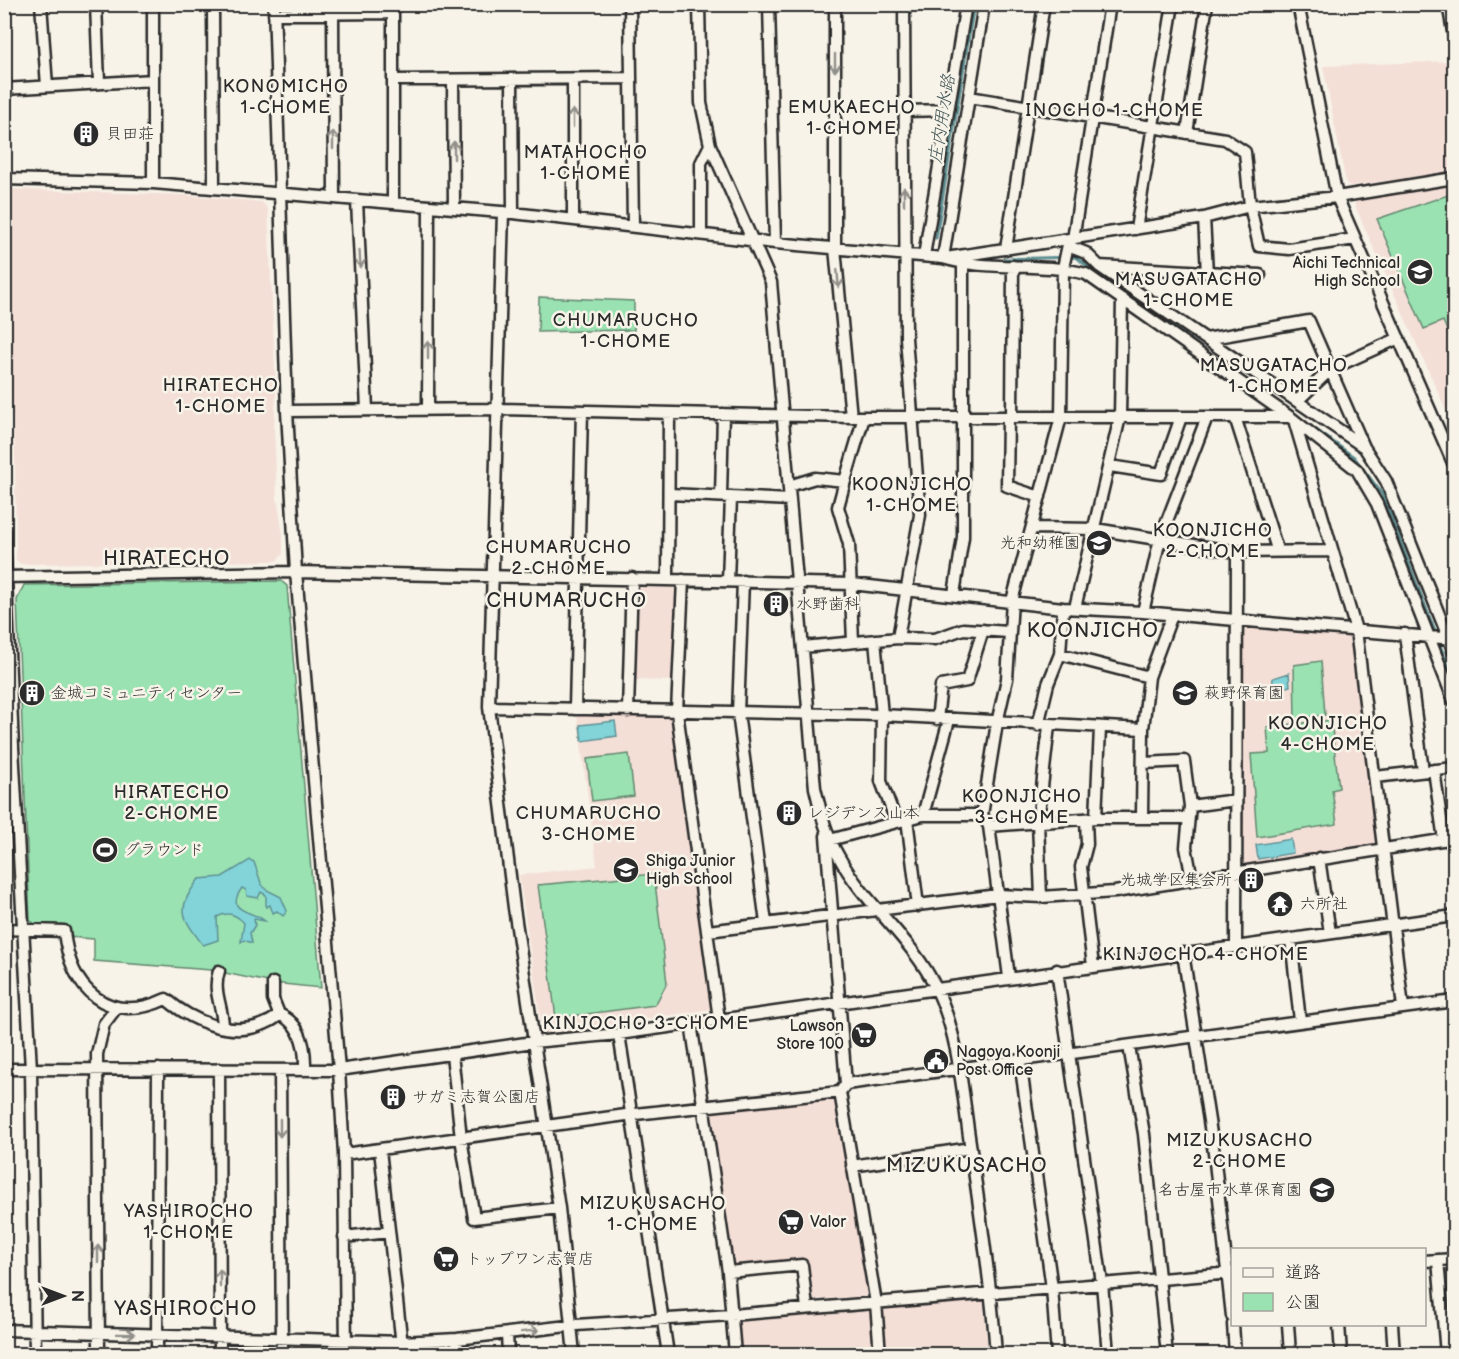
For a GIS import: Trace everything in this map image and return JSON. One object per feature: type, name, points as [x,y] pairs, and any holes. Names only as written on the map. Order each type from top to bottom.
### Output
[{"type":"street","points":[[41,4],[47,86]]},
{"type":"street","points":[[96,4],[99,83]]},
{"type":"street","points":[[153,4],[153,183]]},
{"type":"street","points":[[213,4],[214,188]]},
{"type":"street","points":[[630,4],[633,226]]},
{"type":"street","points":[[699,4],[701,104],[710,145],[771,282],[815,788],[825,829],[843,1088],[852,1166],[876,1303],[880,1354]]},
{"type":"street","points":[[769,4],[774,243]]},
{"type":"street","points":[[835,4],[835,248],[851,417]]},
{"type":"street","points":[[898,638],[920,515],[906,338],[904,4]]},
{"type":"street","points":[[924,256],[966,4]]},
{"type":"street","points":[[943,258],[984,4]]},
{"type":"street","points":[[1006,249],[1044,4]]},
{"type":"street","points":[[1009,977],[989,826],[982,816],[997,723],[1007,679],[1012,601],[1060,417],[1064,265],[1110,4]]},
{"type":"street","points":[[1136,229],[1173,4]]},
{"type":"street","points":[[1187,133],[1207,4]]},
{"type":"street","points":[[1298,4],[1337,197],[1455,465]]},
{"type":"street","points":[[1448,4],[1455,37]]},
{"type":"street","points":[[346,1354],[344,1154],[339,1070],[296,572],[287,411],[274,9],[333,13],[393,9],[393,203]]},
{"type":"street","points":[[333,13],[334,198]]},
{"type":"street","points":[[393,80],[631,78]]},
{"type":"street","points":[[512,79],[508,213],[497,409],[489,707],[533,1042],[559,1208],[574,1354]]},
{"type":"street","points":[[573,79],[573,219]]},
{"type":"street","points":[[4,89],[153,80]]},
{"type":"street","points":[[453,80],[454,208]]},
{"type":"street","points":[[969,97],[1225,139],[1245,152],[1250,206],[1259,246],[1289,249],[1355,239]]},
{"type":"street","points":[[904,111],[948,110]]},
{"type":"street","points":[[701,234],[701,163],[710,145]]},
{"type":"street","points":[[943,258],[1069,243],[1204,218],[1250,206],[1337,197],[1455,178]]},
{"type":"street","points":[[4,179],[153,183],[573,219],[774,243],[943,258],[963,264],[1064,265],[1086,274],[1344,457],[1368,484],[1444,639],[1455,651]]},
{"type":"street","points":[[357,201],[367,409]]},
{"type":"street","points":[[428,409],[429,206]]},
{"type":"street","points":[[1204,218],[1208,273]]},
{"type":"street","points":[[1069,243],[1086,253],[1099,266],[1364,447]]},
{"type":"street","points":[[954,594],[963,537],[963,264]]},
{"type":"street","points":[[1013,266],[1007,486],[1040,497]]},
{"type":"street","points":[[1099,266],[1260,275]]},
{"type":"street","points":[[1075,608],[1120,417],[1122,299]]},
{"type":"street","points":[[1206,339],[1309,321],[1364,447],[1386,481],[1444,639],[1455,701]]},
{"type":"street","points":[[1297,401],[1331,369],[1399,338]]},
{"type":"street","points":[[287,411],[497,409],[851,417],[1292,418]]},
{"type":"street","points":[[575,710],[582,411]]},
{"type":"street","points":[[668,579],[669,413]]},
{"type":"street","points":[[723,414],[728,581]]},
{"type":"street","points":[[853,642],[849,544],[838,507],[864,417]]},
{"type":"street","points":[[1110,466],[1161,474],[1181,417]]},
{"type":"street","points":[[1143,612],[1160,539],[1207,417]]},
{"type":"street","points":[[1236,417],[1278,549]]},
{"type":"street","points":[[1292,418],[1356,630],[1395,924],[1403,1007]]},
{"type":"street","points":[[789,486],[815,478],[845,481]]},
{"type":"street","points":[[670,494],[790,500]]},
{"type":"street","points":[[1032,528],[1095,529],[1237,552],[1278,549],[1331,551]]},
{"type":"street","points":[[4,530],[9,747],[31,1069],[35,1354]]},
{"type":"street","points":[[1236,946],[1235,621],[1237,552]]},
{"type":"street","points":[[5,577],[296,572],[852,584],[1063,608],[1143,612],[1444,639]]},
{"type":"street","points":[[628,711],[632,578]]},
{"type":"street","points":[[683,580],[678,712],[719,1019]]},
{"type":"street","points":[[743,581],[738,713],[766,923]]},
{"type":"street","points":[[1041,897],[1038,822],[1044,725],[1048,684],[1060,654],[1063,608]]},
{"type":"street","points":[[1142,818],[1143,729],[1149,677],[1172,615]]},
{"type":"street","points":[[803,648],[898,638],[936,639],[963,628],[1010,632]]},
{"type":"street","points":[[937,719],[941,686],[967,681],[983,630]]},
{"type":"street","points":[[708,931],[998,895],[1041,897],[1084,895],[1449,839],[1429,771],[1405,634]]},
{"type":"street","points":[[875,640],[882,715],[881,780],[902,820],[918,906]]},
{"type":"street","points":[[1060,654],[1149,677]]},
{"type":"street","points":[[489,707],[882,715],[997,723],[1143,729]]},
{"type":"street","points":[[923,815],[949,720]]},
{"type":"street","points":[[1093,966],[1081,867],[1091,819],[1100,728]]},
{"type":"street","points":[[1144,763],[1184,761],[1190,806],[1186,847],[1192,879]]},
{"type":"street","points":[[1375,777],[1455,768]]},
{"type":"street","points":[[1190,806],[1236,800]]},
{"type":"street","points":[[830,840],[923,815],[982,816]]},
{"type":"street","points":[[989,826],[1091,819],[1188,818]]},
{"type":"street","points":[[825,829],[851,876],[913,950],[936,987],[948,1019],[959,1070],[992,1294],[996,1354]]},
{"type":"street","points":[[1320,858],[1330,933]]},
{"type":"street","points":[[4,1069],[339,1070],[533,1042],[619,1034],[936,987],[1455,916]]},
{"type":"street","points":[[4,929],[64,931],[68,960],[80,984],[91,994],[117,1007],[140,1008],[166,999],[189,1017],[223,1027],[244,1029],[260,1026],[279,1014]]},
{"type":"street","points":[[1291,939],[1300,1021]]},
{"type":"street","points":[[4,1330],[402,1342],[507,1334],[571,1325],[731,1315],[1231,1273],[1183,953]]},
{"type":"street","points":[[1057,970],[1102,1283],[1108,1354]]},
{"type":"street","points":[[219,971],[215,984],[216,995],[223,1012],[223,1027]]},
{"type":"street","points":[[273,983],[273,999],[279,1014],[289,1018],[298,1030],[304,1045],[305,1064]]},
{"type":"street","points":[[344,1154],[843,1088],[1300,1021],[1455,1001]]},
{"type":"street","points":[[99,1354],[97,1068],[99,1036],[117,1007]]},
{"type":"street","points":[[691,1023],[728,1272],[735,1354]]},
{"type":"street","points":[[619,1034],[665,1320],[668,1354]]},
{"type":"street","points":[[1129,1046],[1144,1134],[1161,1278],[1167,1354]]},
{"type":"street","points":[[452,1054],[461,1138],[474,1218],[559,1208]]},
{"type":"street","points":[[1020,1061],[1052,1288],[1057,1354]]},
{"type":"street","points":[[157,1354],[158,1069]]},
{"type":"street","points":[[219,1069],[220,1354]]},
{"type":"street","points":[[280,1070],[282,1354]]},
{"type":"street","points":[[852,1166],[971,1148]]},
{"type":"street","points":[[380,1150],[403,1354]]},
{"type":"street","points":[[344,1238],[389,1232]]},
{"type":"street","points":[[1426,1261],[1455,1259]]},
{"type":"street","points":[[1438,1260],[1446,1354]]},
{"type":"street","points":[[728,1272],[802,1265],[807,1308]]},
{"type":"street","points":[[1233,1326],[1235,1354]]},
{"type":"street","points":[[1288,1326],[1290,1354]]},
{"type":"street","points":[[1338,1326],[1341,1354]]},
{"type":"street","points":[[1392,1326],[1394,1354]]},
{"type":"street","points":[[507,1334],[508,1354]]},
{"type":"street","points":[[457,1339],[459,1354]]},
{"type":"shaded area","points":[[389,4],[385,9],[288,9],[285,5]]},
{"type":"shaded area","points":[[1454,61],[1454,171],[1350,186],[1346,183],[1323,66]]},
{"type":"shaded area","name":"Aichi Technical High School","points":[[1454,186],[1454,428],[1354,204],[1358,199]]},
{"type":"shaded area","points":[[4,189],[185,195],[262,202],[268,209],[276,394],[274,428],[277,498],[283,535],[283,554],[276,561],[21,564],[16,560],[15,454],[5,308]]},
{"type":"shaded area","points":[[634,587],[675,588],[677,591],[674,681],[632,680]]},
{"type":"shaded area","points":[[1243,627],[1351,633],[1380,843],[1377,847],[1243,866],[1240,862],[1240,631]]},
{"type":"shaded area","name":"Shiga Junior High School","points":[[577,715],[674,716],[713,1009],[546,1034],[542,1030],[519,875],[597,866]]},
{"type":"shaded area","points":[[836,1096],[871,1292],[868,1296],[812,1300],[804,1258],[733,1266],[709,1107]]},
{"type":"shaded area","points":[[983,1295],[988,1354],[883,1354],[880,1306]]},
{"type":"shaded area","points":[[870,1306],[873,1309],[877,1354],[741,1354],[738,1320],[741,1317]]},
{"type":"green space","points":[[1454,193],[1454,332],[1449,335],[1443,321],[1424,329],[1377,219]]},
{"type":"green space","points":[[539,297],[634,301],[634,330],[538,332]]},
{"type":"green space","points":[[281,581],[287,586],[321,988],[273,983],[211,970],[94,961],[94,939],[68,937],[69,928],[39,926],[30,921],[17,600],[24,585]]},
{"type":"green space","points":[[1321,661],[1325,715],[1295,719],[1294,665]]},
{"type":"green space","points":[[1331,720],[1339,788],[1332,790],[1337,824],[1257,837],[1251,754],[1269,753],[1267,727]]},
{"type":"green space","points":[[629,754],[634,796],[592,801],[587,759]]},
{"type":"green space","points":[[654,874],[667,983],[655,1005],[556,1018],[538,885]]},
{"type":"water","points":[[1289,673],[1290,686],[1272,691],[1273,678]]},
{"type":"water","points":[[615,721],[617,736],[582,741],[580,725]]},
{"type":"water","points":[[1291,839],[1293,853],[1258,859],[1256,845]]},
{"type":"water","points":[[250,860],[254,862],[265,889],[281,897],[287,911],[283,916],[277,911],[273,913],[270,905],[266,907],[266,895],[261,892],[258,898],[247,896],[246,890],[242,888],[237,896],[238,907],[265,921],[254,919],[255,925],[250,933],[252,943],[244,940],[241,942],[244,923],[235,916],[225,914],[217,917],[218,940],[203,945],[186,919],[184,905],[187,898],[199,879],[222,877]]},
{"type":"waterway","name":"庄内用水路","points":[[936,238],[974,4]]},
{"type":"waterway","name":"庄内用水路","points":[[1004,259],[1075,257],[1354,457],[1382,494],[1436,634]]},
{"type":"waterway","name":"庄内用水路","points":[[1438,640],[1454,680]]},
{"type":"place","name":"貝田荘","points":[[86,134]]},
{"type":"place","name":"Aichi Technical High School","points":[[1420,272]]},
{"type":"place","name":"光和幼稚園","points":[[1099,543]]},
{"type":"place","name":"水野歯科","points":[[776,604]]},
{"type":"place","name":"金城コミュニティセンター","points":[[32,693]]},
{"type":"place","name":"萩野保育園","points":[[1185,693]]},
{"type":"place","name":"レジデンス山本","points":[[789,813]]},
{"type":"place","name":"グラウンド","points":[[105,850]]},
{"type":"place","name":"Shiga Junior High School","points":[[626,870]]},
{"type":"place","name":"光城学区集会所","points":[[1251,880]]},
{"type":"place","name":"六所社","points":[[1280,904]]},
{"type":"place","name":"Lawson Store 100","points":[[864,1035]]},
{"type":"place","name":"Nagoya Koonji Post Office","points":[[936,1061]]},
{"type":"place","name":"サガミ志賀公園店","points":[[393,1097]]},
{"type":"place","name":"名古屋市水草保育園","points":[[1322,1190]]},
{"type":"place","name":"Valor","points":[[791,1222]]},
{"type":"place","name":"トップワン志賀店","points":[[446,1259]]},
{"type":"district","name":"KONOMICHO 1-CHOME","points":[[286,96]]},
{"type":"district","name":"INOCHO 1-CHOME","points":[[1115,110]]},
{"type":"district","name":"EMUKAECHO 1-CHOME","points":[[852,117]]},
{"type":"district","name":"MATAHOCHO 1-CHOME","points":[[586,162]]},
{"type":"district","name":"MASUGATACHO 1-CHOME","points":[[1189,289]]},
{"type":"district","name":"CHUMARUCHO 1-CHOME","points":[[626,330]]},
{"type":"district","name":"MASUGATACHO 1-CHOME","points":[[1274,376]]},
{"type":"district","name":"HIRATECHO 1-CHOME","points":[[221,395]]},
{"type":"district","name":"KOONJICHO 1-CHOME","points":[[912,494]]},
{"type":"district","name":"KOONJICHO 2-CHOME","points":[[1213,540]]},
{"type":"district","name":"CHUMARUCHO 2-CHOME","points":[[559,557]]},
{"type":"district","name":"HIRATECHO","points":[[167,559]]},
{"type":"district","name":"CHUMARUCHO","points":[[567,601]]},
{"type":"district","name":"KOONJICHO","points":[[1093,631]]},
{"type":"district","name":"KOONJICHO 4-CHOME","points":[[1328,733]]},
{"type":"district","name":"HIRATECHO 2-CHOME","points":[[172,802]]},
{"type":"district","name":"KOONJICHO 3-CHOME","points":[[1022,806]]},
{"type":"district","name":"CHUMARUCHO 3-CHOME","points":[[589,823]]},
{"type":"district","name":"KINJOCHO 4-CHOME","points":[[1206,954]]},
{"type":"district","name":"KINJOCHO 3-CHOME","points":[[646,1023]]},
{"type":"district","name":"MIZUKUSACHO 2-CHOME","points":[[1240,1150]]},
{"type":"district","name":"MIZUKUSACHO","points":[[967,1166]]},
{"type":"district","name":"MIZUKUSACHO 1-CHOME","points":[[653,1213]]},
{"type":"district","name":"YASHIROCHO 1-CHOME","points":[[189,1221]]},
{"type":"district","name":"YASHIROCHO","points":[[186,1309]]}]
